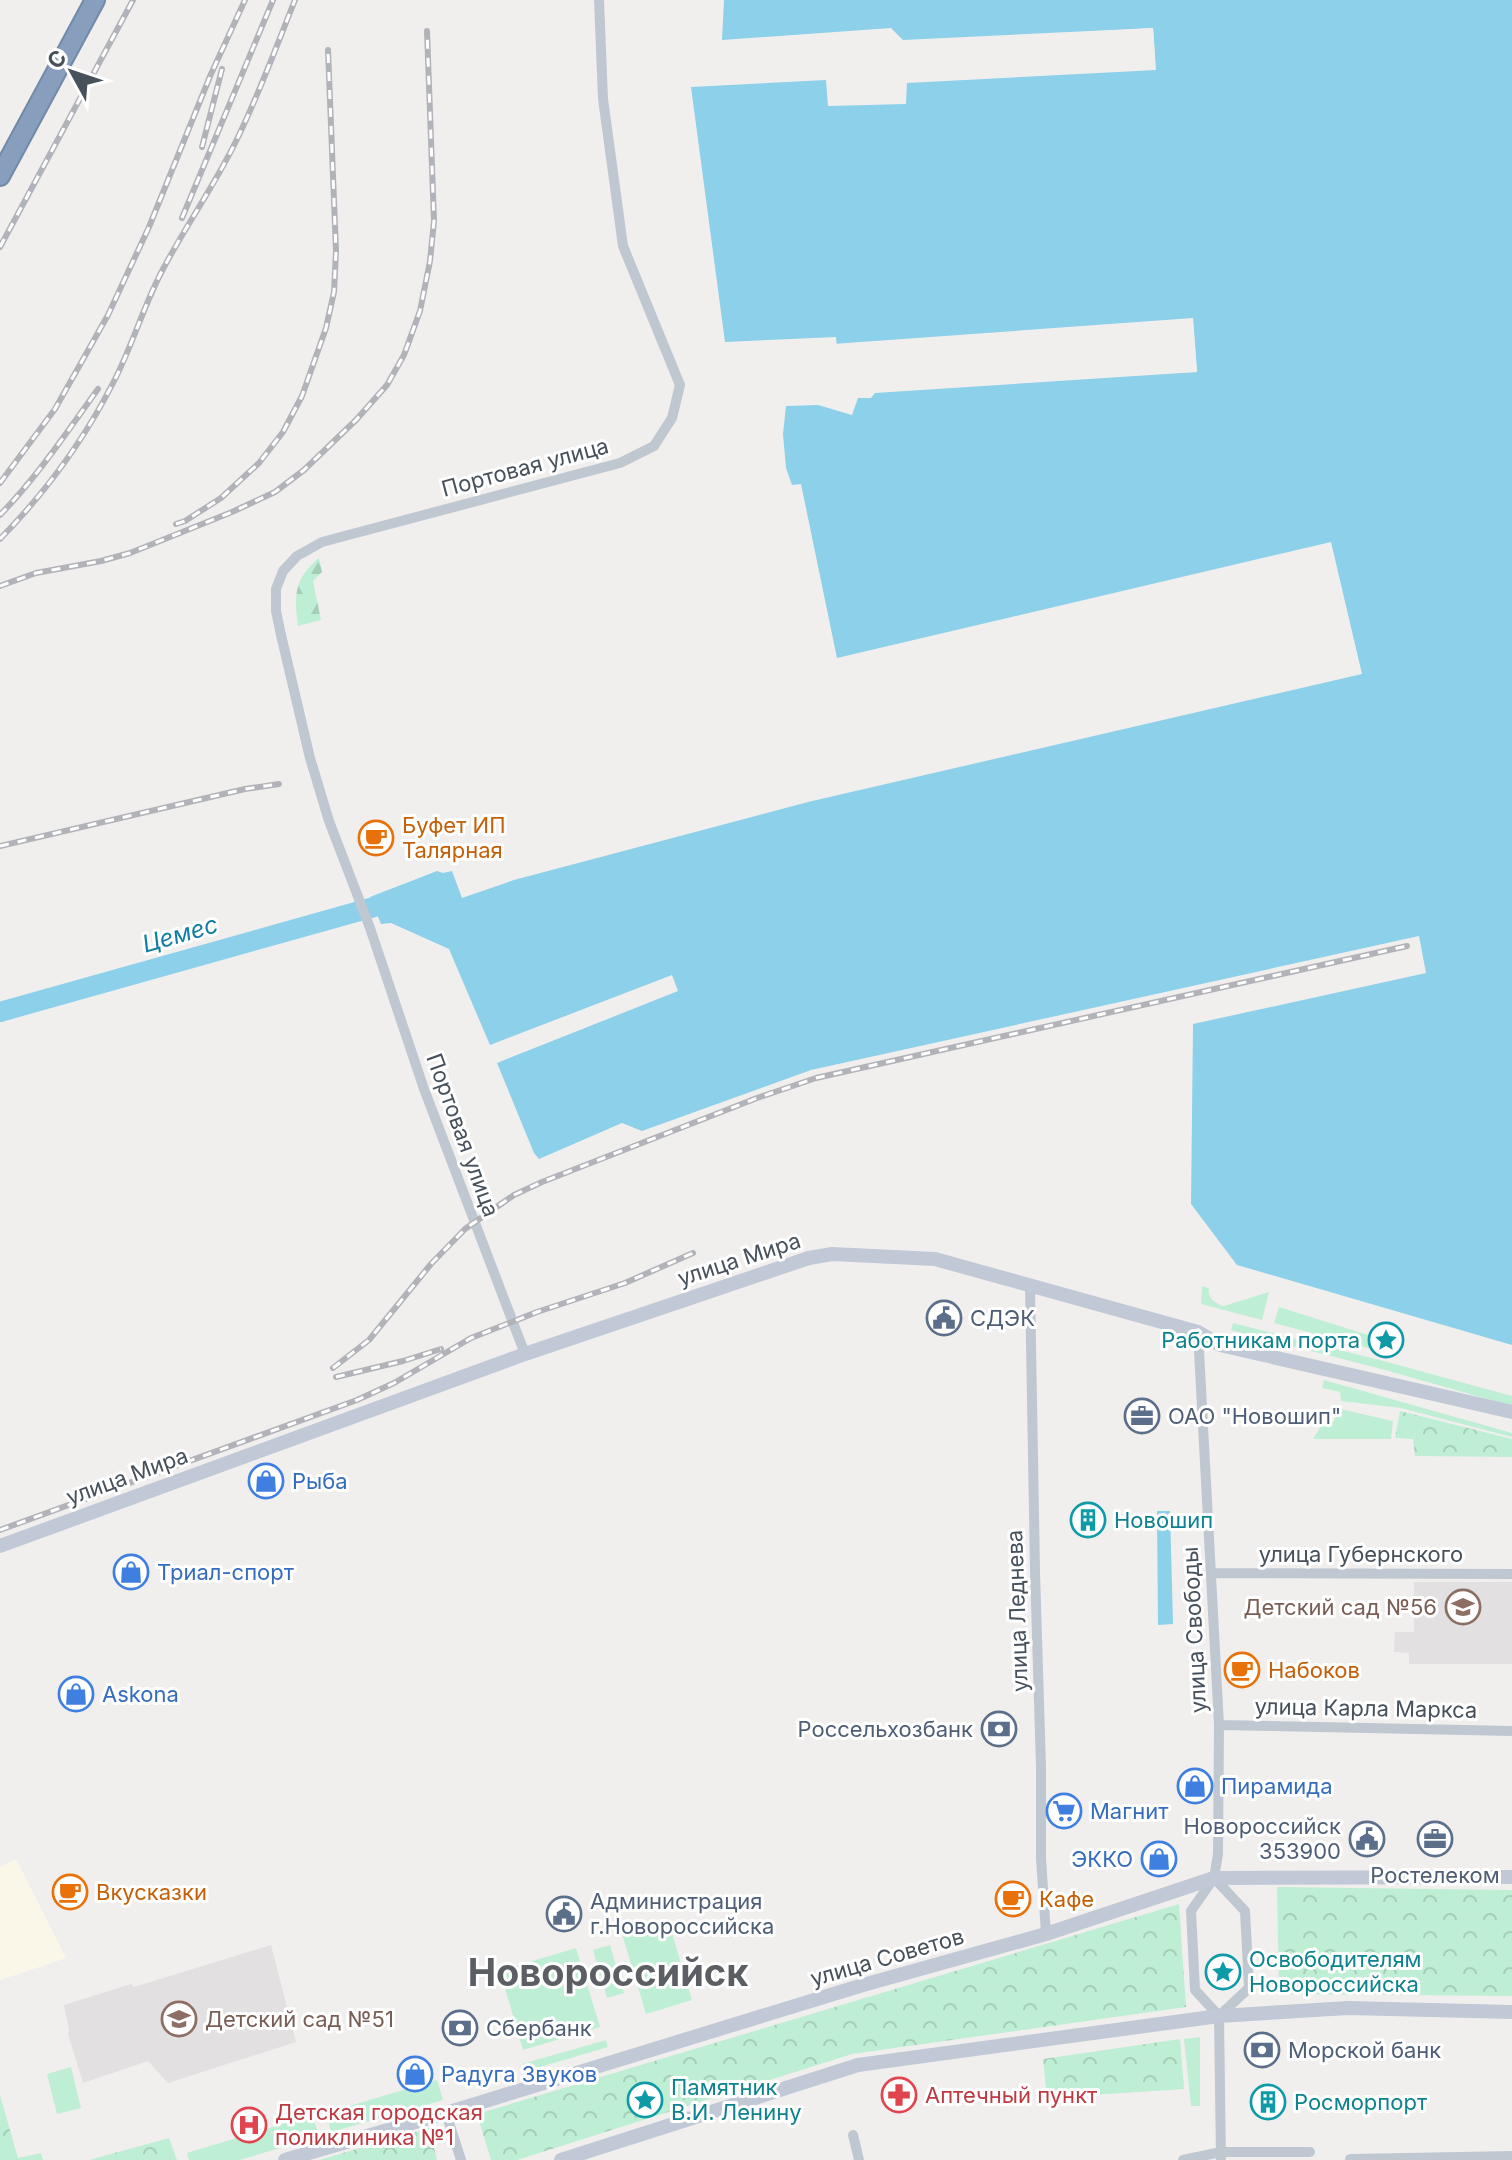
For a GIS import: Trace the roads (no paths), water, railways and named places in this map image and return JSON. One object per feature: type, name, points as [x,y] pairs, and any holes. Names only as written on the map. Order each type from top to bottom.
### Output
[{"type":"highway","points":[[0,176],[95,0]]},
{"type":"street","name":"Портовая улица","points":[[525,1354],[429,1103],[370,928],[329,821],[310,758],[281,635],[276,589],[283,571],[297,556],[322,542],[620,463],[654,446],[672,418],[680,385],[623,246],[603,99],[599,0]]},
{"type":"street","name":"улица Мира","points":[[0,1546],[525,1354],[809,1258],[832,1254],[935,1259],[1198,1332],[1220,1345],[1512,1412]]},
{"type":"street","name":"улица Леднева","points":[[1030,1286],[1041,1858],[1046,1934]]},
{"type":"street","name":"улица Свободы","points":[[1198,1332],[1219,1725],[1218,1854],[1214,1878],[1191,1911],[1192,1951],[1195,1990],[1219,2016]]},
{"type":"street","name":"улица Губернского","points":[[1211,1573],[1512,1574]]},
{"type":"street","name":"улица Карла Маркса","points":[[1219,1725],[1512,1731]]},
{"type":"street","name":"улица Советов","points":[[285,2160],[863,1985],[1046,1934],[1214,1878],[1512,1877]]},
{"type":"street","points":[[1214,1878],[1245,1911],[1249,1988],[1219,2016],[1221,2156]]},
{"type":"street","points":[[561,2160],[858,2065],[1219,2016],[1348,2008],[1512,2012]]},
{"type":"street","points":[[446,2113],[461,2160]]},
{"type":"street","points":[[853,2135],[859,2160]]},
{"type":"street","points":[[1183,2160],[1310,2152]]},
{"type":"street","points":[[1350,2159],[1512,2156]]},
{"type":"water","points":[[724,0],[1512,0],[1512,1345],[1237,1265],[1191,1204],[1193,1024],[1426,973],[1419,936],[811,1070],[642,1131],[622,1123],[539,1159],[497,1063],[678,991],[672,975],[490,1045],[449,949],[391,923],[381,924],[370,897],[437,871],[452,871],[462,898],[514,880],[808,802],[1362,674],[1331,542],[837,658],[801,484],[792,485],[786,468],[783,434],[786,406],[818,405],[852,415],[858,398],[871,398],[875,393],[1197,372],[1193,319],[837,348],[836,337],[725,342],[691,87],[826,80],[828,106],[906,104],[907,83],[1156,70],[1153,28],[903,40],[891,28],[722,40]]},
{"type":"water","points":[[1157,1511],[1170,1511],[1173,1624],[1158,1625]]},
{"type":"waterway","name":"Цемес","points":[[0,1012],[374,907]]},
{"type":"railway","points":[[0,247],[133,0]]},
{"type":"railway","points":[[0,483],[55,409],[108,315],[149,227],[211,74],[245,0]]},
{"type":"railway","points":[[182,218],[273,0]]},
{"type":"railway","points":[[0,539],[62,465],[102,404],[162,271],[239,135],[295,0]]},
{"type":"railway","points":[[0,586],[36,573],[130,553],[275,492],[304,470],[387,385],[404,355],[420,311],[430,261],[434,221],[427,31]]},
{"type":"railway","points":[[176,524],[221,498],[259,463],[283,432],[302,396],[326,328],[334,292],[336,251],[328,50]]},
{"type":"railway","points":[[202,147],[222,69]]},
{"type":"railway","points":[[0,515],[39,470],[98,389]]},
{"type":"railway","points":[[0,846],[245,789],[279,784]]},
{"type":"railway","points":[[333,1368],[369,1340],[431,1264],[465,1229],[514,1195],[542,1182],[816,1078],[1407,946]]},
{"type":"railway","points":[[0,1530],[357,1400],[394,1383],[471,1338],[625,1283],[693,1253]]},
{"type":"railway","points":[[336,1377],[441,1349]]},
{"type":"place","name":"Буфет ИП Талярная","points":[[376,838]]},
{"type":"place","name":"СДЭК","points":[[944,1318]]},
{"type":"place","name":"Работникам порта","points":[[1386,1340]]},
{"type":"place","name":"ОАО \"Новошип\"","points":[[1142,1416]]},
{"type":"place","name":"Рыба","points":[[266,1481]]},
{"type":"place","name":"Новошип","points":[[1088,1520]]},
{"type":"place","name":"Триал-спорт","points":[[131,1572]]},
{"type":"place","name":"Детский сад №56","points":[[1463,1607]]},
{"type":"place","name":"Набоков","points":[[1242,1670]]},
{"type":"place","name":"Askona","points":[[76,1694]]},
{"type":"place","name":"Россельхозбанк","points":[[999,1729]]},
{"type":"place","name":"Пирамида","points":[[1195,1786]]},
{"type":"place","name":"Магнит","points":[[1064,1811]]},
{"type":"place","name":"Новороссийск 353900","points":[[1367,1839]]},
{"type":"place","name":"Ростелеком","points":[[1435,1839]]},
{"type":"place","name":"ЭККО","points":[[1159,1859]]},
{"type":"place","name":"Вкусказки","points":[[70,1892]]},
{"type":"place","name":"Кафе","points":[[1013,1899]]},
{"type":"place","name":"Администрация г.Новороссийска","points":[[564,1914]]},
{"type":"place","name":"Освободителям Новороссийска","points":[[1223,1972]]},
{"type":"place","name":"Детский сад №51","points":[[179,2019]]},
{"type":"place","name":"Сбербанк","points":[[460,2028]]},
{"type":"place","name":"Морской банк","points":[[1262,2050]]},
{"type":"place","name":"Радуга Звуков","points":[[415,2074]]},
{"type":"place","name":"Аптечный пункт","points":[[899,2095]]},
{"type":"place","name":"Памятник В.И. Ленину","points":[[645,2100]]},
{"type":"place","name":"Росморпорт","points":[[1268,2102]]},
{"type":"place","name":"Детская городская поликлиника №1","points":[[249,2125]]},
{"type":"district","name":"Новороссийск","points":[[608,1972]]}]
